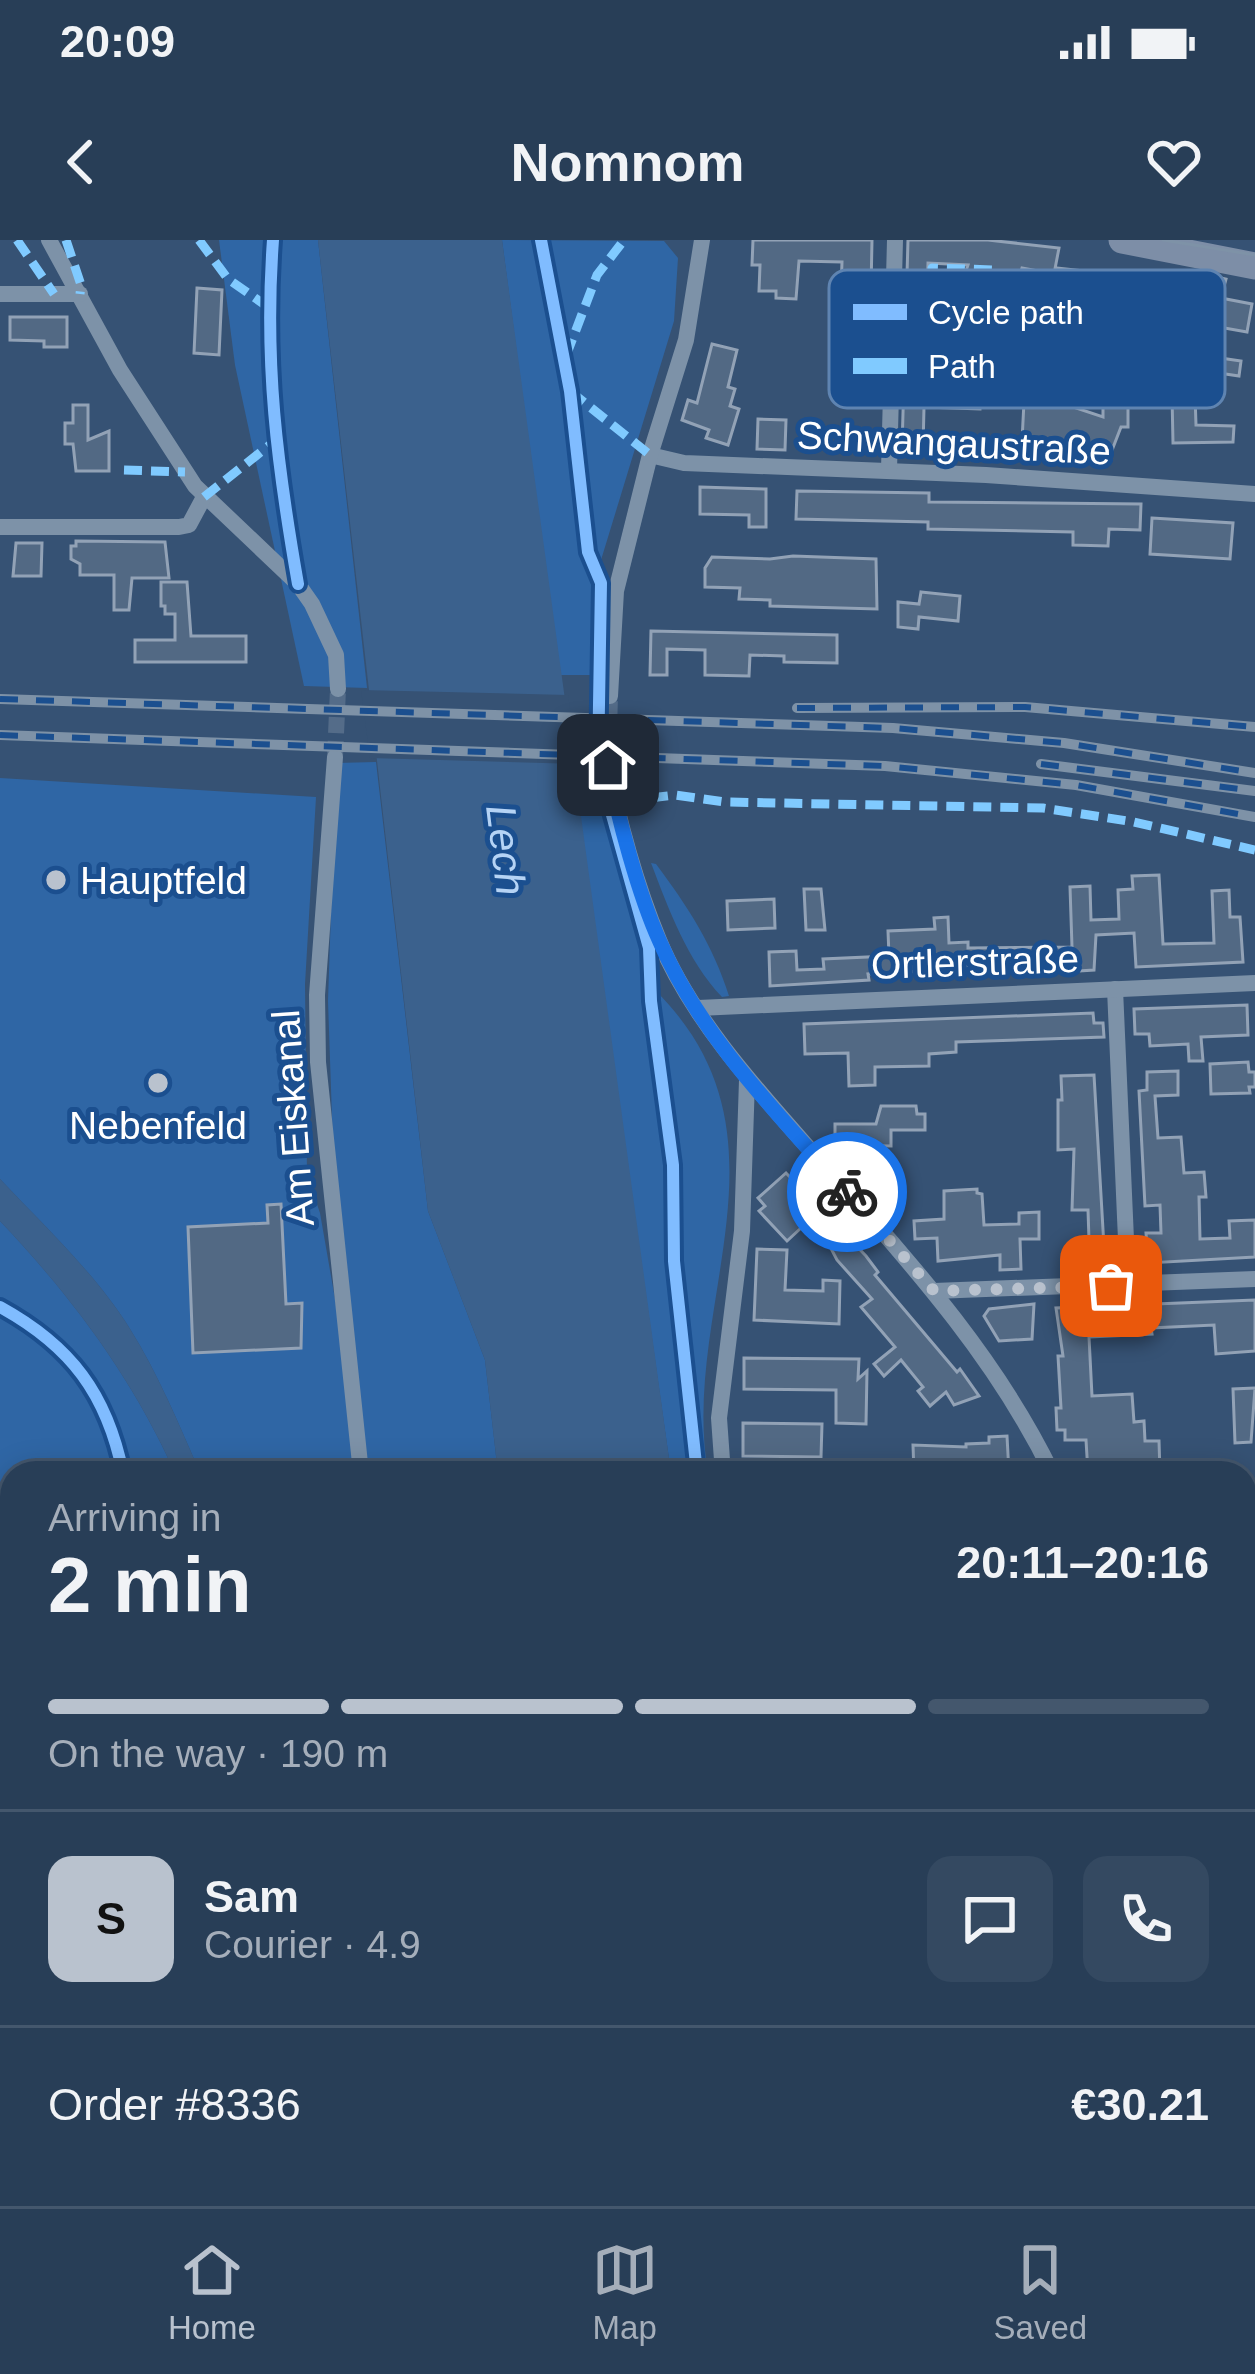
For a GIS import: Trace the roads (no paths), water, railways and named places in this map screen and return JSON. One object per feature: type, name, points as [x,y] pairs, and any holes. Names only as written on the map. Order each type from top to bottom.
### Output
[{"type":"main road","points":[[1122,240],[1246,257]]},
{"type":"street","points":[[50,240],[139,402],[204,497],[298,584],[312,604],[336,655],[338,689]]},
{"type":"street","points":[[610,696],[616,591],[650,454],[686,340],[702,240]]},
{"type":"street","points":[[894,270],[895,240]]},
{"type":"street","points":[[0,294],[80,294]]},
{"type":"street","points":[[889,470],[891,408]]},
{"type":"street","name":"Schwangaustraße","points":[[650,454],[684,463],[889,470],[1255,494]]},
{"type":"street","points":[[0,527],[179,527],[188,525],[204,497]]},
{"type":"street","name":"Am Eiskanal","points":[[334,758],[318,972],[318,1062],[361,1461]]},
{"type":"street","points":[[608,765],[659,941],[698,1008],[747,1079],[934,1291],[1024,1415],[1046,1461]]},
{"type":"street","name":"Ortlerstraße","points":[[698,1008],[1255,983]]},
{"type":"street","points":[[1115,989],[1128,1285]]},
{"type":"street","points":[[722,1460],[719,1418],[742,1231],[747,1079]]},
{"type":"street","points":[[934,1291],[1255,1279]]},
{"type":"water","name":"Lech","points":[[318,240],[502,240],[669,1461],[497,1461],[485,1360],[428,1211]]},
{"type":"water","points":[[0,1179],[116,1309],[159,1381],[195,1461],[169,1461],[140,1404],[98,1340],[0,1221]]},
{"type":"tunnel","points":[[335,757],[338,689]]},
{"type":"tunnel","points":[[608,765],[610,696]]},
{"type":"tram line","points":[[1163,240],[1255,255]]},
{"type":"railway","points":[[0,699],[893,728],[1064,743],[1255,773]]},
{"type":"railway","points":[[797,708],[1025,707],[1255,727]]},
{"type":"railway","points":[[0,735],[885,766],[1076,785],[1255,817]]},
{"type":"railway","points":[[1041,764],[1255,791]]},
{"type":"place","name":"Hauptfeld","points":[[56,880]]},
{"type":"place","name":"Nebenfeld","points":[[158,1083]]}]
